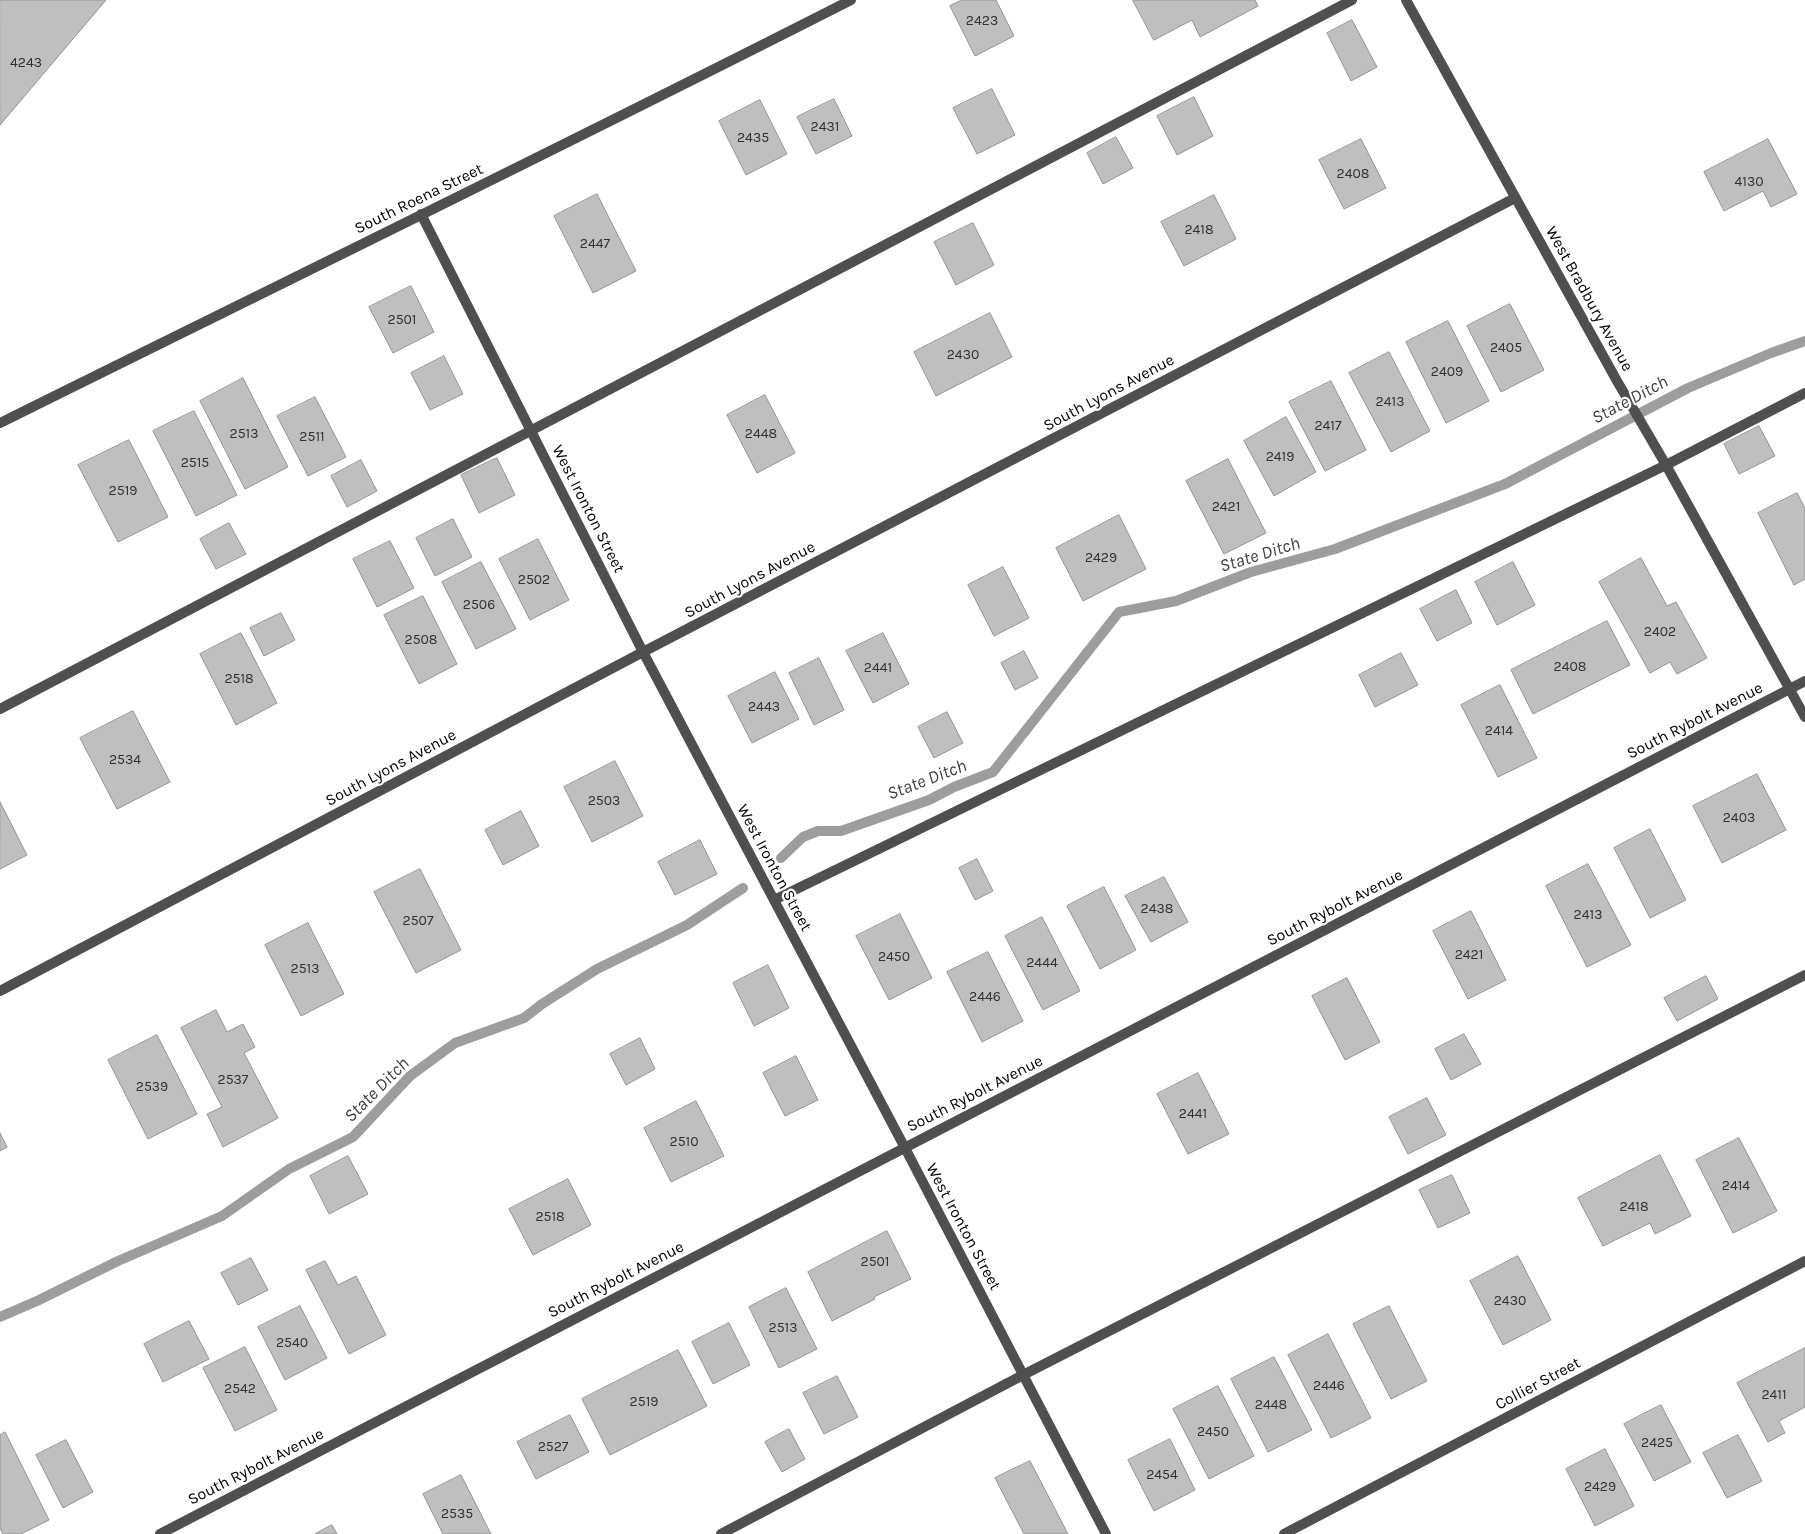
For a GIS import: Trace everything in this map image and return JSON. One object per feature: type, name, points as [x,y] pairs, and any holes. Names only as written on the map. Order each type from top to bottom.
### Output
[{"type":"street","name":"South Roena Street","points":[[0,424],[421,214],[668,94],[851,0]]},
{"type":"street","points":[[0,709],[1352,0]]},
{"type":"street","name":"West Bradbury Avenue","points":[[1406,0],[1805,717]]},
{"type":"street","name":"South Lyons Avenue","points":[[0,991],[643,652],[1516,198]]},
{"type":"street","name":"West Ironton Street","points":[[421,214],[643,652],[1106,1534]]},
{"type":"street","points":[[774,900],[1666,465],[1805,393]]},
{"type":"street","name":"South Rybolt Avenue","points":[[160,1534],[1805,681]]},
{"type":"street","points":[[721,1534],[1023,1375],[1805,975]]},
{"type":"street","name":"Collier Street","points":[[1284,1534],[1805,1261]]},
{"type":"building","points":[[0,0],[106,0],[0,125]]},
{"type":"building","points":[[962,0],[996,0],[1014,36],[975,56],[950,6]]},
{"type":"building","points":[[1133,0],[1255,0],[1258,6],[1200,37],[1192,20],[1154,40]]},
{"type":"building","points":[[1352,20],[1377,67],[1351,81],[1327,33]]},
{"type":"building","points":[[992,89],[1015,135],[977,154],[953,108]]},
{"type":"building","points":[[1194,97],[1213,136],[1177,155],[1157,116]]},
{"type":"building","points":[[834,99],[852,136],[816,154],[797,117]]},
{"type":"building","points":[[760,100],[787,154],[746,175],[719,121]]},
{"type":"building","points":[[1116,137],[1133,168],[1103,184],[1087,153]]},
{"type":"building","points":[[1361,139],[1386,188],[1344,209],[1319,160]]},
{"type":"building","points":[[1768,139],[1797,194],[1771,207],[1763,191],[1724,211],[1704,172]]},
{"type":"building","points":[[597,194],[636,271],[593,293],[554,216]]},
{"type":"building","points":[[1214,195],[1236,239],[1184,266],[1161,222]]},
{"type":"building","points":[[973,223],[994,265],[956,285],[934,242]]},
{"type":"building","points":[[411,286],[434,332],[393,353],[369,307]]},
{"type":"building","points":[[1510,304],[1544,370],[1501,392],[1467,326]]},
{"type":"building","points":[[990,313],[1012,357],[936,396],[914,352]]},
{"type":"building","points":[[1448,321],[1489,401],[1446,423],[1406,342]]},
{"type":"building","points":[[1389,352],[1430,431],[1391,452],[1349,373]]},
{"type":"building","points":[[444,356],[463,394],[430,410],[411,373]]},
{"type":"building","points":[[243,378],[288,467],[245,489],[200,401]]},
{"type":"building","points":[[1331,381],[1366,450],[1325,471],[1289,402]]},
{"type":"building","points":[[765,395],[795,453],[757,473],[727,415]]},
{"type":"building","points":[[315,397],[346,457],[308,476],[277,416]]},
{"type":"building","points":[[194,411],[237,495],[196,516],[153,431]]},
{"type":"building","points":[[1286,417],[1316,472],[1274,496],[1244,441]]},
{"type":"building","points":[[1759,426],[1775,456],[1739,474],[1724,444]]},
{"type":"building","points":[[129,440],[168,517],[118,542],[78,465]]},
{"type":"building","points":[[497,458],[515,495],[479,513],[461,475]]},
{"type":"building","points":[[1228,459],[1266,533],[1224,554],[1186,481]]},
{"type":"building","points":[[361,460],[377,491],[347,507],[331,476]]},
{"type":"building","points":[[1797,493],[1805,508],[1805,579],[1794,585],[1758,513]]},
{"type":"building","points":[[1119,515],[1146,569],[1083,601],[1056,548]]},
{"type":"building","points":[[453,519],[472,557],[435,576],[416,538]]},
{"type":"building","points":[[229,523],[246,554],[216,569],[200,539]]},
{"type":"building","points":[[538,539],[569,600],[530,620],[499,559]]},
{"type":"building","points":[[390,541],[414,588],[377,607],[353,559]]},
{"type":"building","points":[[1641,558],[1667,606],[1676,602],[1707,658],[1677,674],[1670,662],[1650,673],[1599,582]]},
{"type":"building","points":[[481,562],[516,629],[476,649],[442,582]]},
{"type":"building","points":[[1513,562],[1535,605],[1497,625],[1475,582]]},
{"type":"building","points":[[1003,567],[1029,618],[994,636],[968,585]]},
{"type":"building","points":[[1456,590],[1472,623],[1437,641],[1420,609]]},
{"type":"building","points":[[423,596],[457,664],[419,684],[384,615]]},
{"type":"building","points":[[281,613],[295,640],[264,656],[250,628]]},
{"type":"building","points":[[1607,621],[1630,665],[1533,714],[1511,670]]},
{"type":"building","points":[[241,633],[277,703],[236,725],[200,654]]},
{"type":"building","points":[[883,633],[909,684],[873,703],[846,651]]},
{"type":"building","points":[[1024,651],[1038,678],[1015,690],[1001,663]]},
{"type":"building","points":[[1401,653],[1418,685],[1375,707],[1359,675]]},
{"type":"building","points":[[819,658],[844,710],[814,725],[789,673]]},
{"type":"building","points":[[775,672],[799,719],[752,743],[728,696]]},
{"type":"building","points":[[1500,685],[1537,758],[1498,777],[1461,705]]},
{"type":"building","points":[[133,711],[170,782],[117,809],[80,738]]},
{"type":"building","points":[[947,712],[963,743],[934,758],[918,727]]},
{"type":"building","points":[[615,761],[643,816],[592,842],[564,787]]},
{"type":"building","points":[[1757,774],[1786,830],[1722,863],[1693,806]]},
{"type":"building","points":[[0,802],[27,855],[0,869]]},
{"type":"building","points":[[521,811],[539,846],[503,865],[485,830]]},
{"type":"building","points":[[1650,829],[1686,900],[1650,918],[1614,848]]},
{"type":"building","points":[[700,840],[717,874],[675,895],[658,862]]},
{"type":"building","points":[[977,859],[993,891],[975,900],[959,868]]},
{"type":"building","points":[[1588,864],[1631,945],[1587,967],[1546,886]]},
{"type":"building","points":[[420,869],[461,950],[416,973],[374,892]]},
{"type":"building","points":[[1164,877],[1188,922],[1151,942],[1125,896]]},
{"type":"building","points":[[1104,887],[1136,950],[1100,969],[1067,906]]},
{"type":"building","points":[[1471,911],[1506,980],[1468,999],[1433,931]]},
{"type":"building","points":[[900,914],[932,978],[889,1000],[856,936]]},
{"type":"building","points":[[1042,917],[1080,991],[1043,1010],[1005,936]]},
{"type":"building","points":[[308,923],[344,994],[301,1016],[265,945]]},
{"type":"building","points":[[988,952],[1023,1021],[982,1042],[947,972]]},
{"type":"building","points":[[768,965],[789,1008],[754,1026],[733,983]]},
{"type":"building","points":[[1706,976],[1718,999],[1677,1021],[1664,998]]},
{"type":"building","points":[[1347,978],[1380,1042],[1345,1060],[1312,996]]},
{"type":"building","points":[[216,1010],[227,1032],[243,1024],[255,1047],[244,1053],[278,1118],[223,1147],[207,1114],[222,1107],[181,1028]]},
{"type":"building","points":[[1464,1034],[1481,1064],[1451,1080],[1435,1049]]},
{"type":"building","points":[[157,1035],[197,1114],[148,1139],[108,1060]]},
{"type":"building","points":[[640,1038],[655,1069],[626,1085],[610,1054]]},
{"type":"building","points":[[796,1056],[818,1100],[785,1116],[763,1073]]},
{"type":"building","points":[[1198,1073],[1229,1134],[1188,1154],[1157,1094]]},
{"type":"building","points":[[1427,1098],[1446,1135],[1408,1154],[1389,1117]]},
{"type":"building","points":[[696,1101],[724,1156],[671,1182],[644,1128]]},
{"type":"building","points":[[0,1133],[7,1147],[0,1151]]},
{"type":"building","points":[[1739,1138],[1777,1211],[1733,1233],[1696,1160]]},
{"type":"building","points":[[1660,1155],[1691,1216],[1655,1234],[1650,1223],[1603,1246],[1578,1198]]},
{"type":"building","points":[[348,1156],[368,1194],[329,1214],[310,1176]]},
{"type":"building","points":[[1452,1175],[1470,1213],[1438,1228],[1419,1190]]},
{"type":"building","points":[[568,1179],[591,1225],[533,1255],[509,1209]]},
{"type":"building","points":[[887,1231],[911,1279],[832,1321],[808,1272]]},
{"type":"building","points":[[1518,1256],[1551,1320],[1503,1345],[1470,1281]]},
{"type":"building","points":[[251,1258],[268,1290],[238,1305],[221,1273]]},
{"type":"building","points":[[325,1261],[338,1285],[356,1276],[386,1335],[349,1354],[306,1270]]},
{"type":"building","points":[[786,1288],[817,1349],[779,1368],[749,1307]]},
{"type":"building","points":[[300,1306],[327,1358],[285,1380],[258,1327]]},
{"type":"building","points":[[1389,1306],[1427,1381],[1391,1399],[1353,1324]]},
{"type":"building","points":[[189,1321],[209,1359],[163,1382],[144,1344]]},
{"type":"building","points":[[729,1323],[750,1365],[713,1384],[692,1342]]},
{"type":"building","points":[[1328,1334],[1371,1418],[1331,1438],[1288,1355]]},
{"type":"building","points":[[245,1347],[277,1410],[235,1431],[203,1368]]},
{"type":"building","points":[[1805,1348],[1805,1407],[1779,1421],[1785,1433],[1768,1442],[1737,1383]]},
{"type":"building","points":[[678,1350],[707,1406],[610,1455],[582,1399]]},
{"type":"building","points":[[1274,1357],[1312,1430],[1268,1452],[1231,1379]]},
{"type":"building","points":[[837,1376],[858,1417],[824,1434],[803,1393]]},
{"type":"building","points":[[1218,1386],[1254,1456],[1209,1479],[1173,1409]]},
{"type":"building","points":[[1661,1405],[1691,1462],[1654,1481],[1624,1424]]},
{"type":"building","points":[[570,1415],[589,1452],[536,1479],[517,1442]]},
{"type":"building","points":[[789,1429],[805,1459],[782,1472],[765,1442]]},
{"type":"building","points":[[5,1432],[49,1520],[21,1534],[3,1534],[0,1528],[0,1435]]},
{"type":"building","points":[[1738,1435],[1762,1481],[1727,1498],[1703,1453]]},
{"type":"building","points":[[1170,1439],[1195,1490],[1154,1511],[1128,1460]]},
{"type":"building","points":[[66,1440],[93,1492],[63,1508],[36,1455]]},
{"type":"building","points":[[1605,1449],[1634,1506],[1595,1526],[1566,1469]]},
{"type":"building","points":[[1030,1461],[1068,1534],[1024,1534],[995,1478]]},
{"type":"building","points":[[461,1475],[491,1534],[443,1534],[423,1494]]},
{"type":"building","points":[[332,1525],[337,1534],[315,1534]]},
{"type":"waterway","name":"State Ditch","points":[[781,858],[803,837],[818,831],[841,831],[929,800],[954,787],[993,772],[1119,612],[1176,601],[1251,572],[1335,549],[1505,484],[1688,388],[1771,353],[1805,341]]},
{"type":"waterway","name":"State Ditch","points":[[0,1317],[118,1261],[222,1216],[289,1169],[353,1137],[410,1076],[455,1043],[524,1018],[542,1004],[597,969],[687,925],[743,888]]}]
